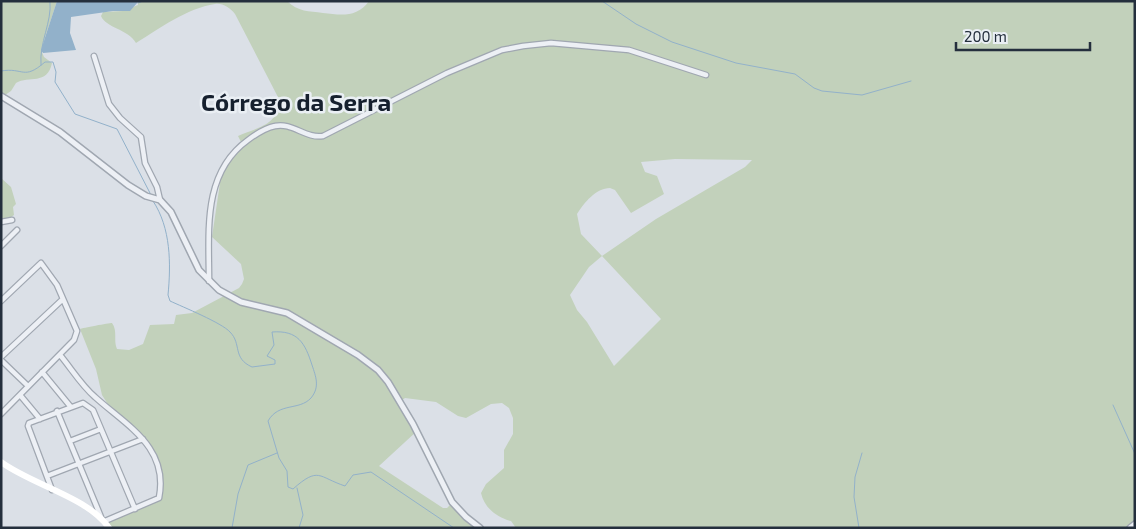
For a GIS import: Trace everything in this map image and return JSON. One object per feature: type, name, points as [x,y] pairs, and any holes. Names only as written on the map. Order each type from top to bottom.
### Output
[{"type":"main road","points":[[1,462],[24,477],[80,504],[103,519],[110,528]]},
{"type":"street","points":[[209,282],[210,209],[217,179],[240,146],[268,128],[282,125],[313,136],[322,136],[421,84],[495,53],[551,43],[638,52],[706,75]]},
{"type":"street","points":[[94,56],[109,104],[120,118],[141,137],[145,164],[157,187],[157,199]]},
{"type":"street","points":[[1,96],[54,128],[118,178],[146,196],[157,199],[170,212],[199,270],[209,282],[241,302],[287,313],[358,355],[378,370],[388,382],[413,424],[452,502],[480,528]]},
{"type":"street","points":[[1,222],[12,220]]},
{"type":"street","points":[[1,246],[17,230]]},
{"type":"street","points":[[1,301],[39,264],[44,264],[75,324],[76,338],[1,414]]},
{"type":"street","points":[[28,386],[1,358],[63,299]]},
{"type":"street","points":[[57,411],[103,519],[135,509],[160,496],[157,461],[151,447],[89,391],[60,355]]},
{"type":"street","points":[[42,372],[70,406]]},
{"type":"street","points":[[20,395],[40,418]]},
{"type":"street","points":[[52,490],[28,429],[29,423],[70,406],[83,403],[93,410],[135,509]]},
{"type":"street","points":[[70,442],[101,429]]},
{"type":"street","points":[[47,476],[143,439]]},
{"type":"street","points":[[1130,528],[1135,524]]},
{"type":"green space","points":[[1,1],[57,1],[41,50],[44,57],[52,63],[50,70],[46,75],[37,79],[16,83],[11,91],[5,95],[1,94]]},
{"type":"green space","points":[[138,1],[287,1],[291,5],[304,10],[342,15],[354,13],[369,1],[1135,1],[1135,528],[516,528],[511,521],[497,515],[488,508],[481,493],[486,484],[504,468],[504,450],[513,434],[513,418],[509,408],[502,403],[491,404],[466,418],[458,416],[436,402],[405,398],[401,401],[417,431],[379,466],[443,508],[447,508],[452,503],[478,528],[113,528],[107,521],[161,500],[160,466],[147,440],[109,406],[102,395],[96,369],[80,329],[112,323],[115,329],[117,349],[129,350],[143,344],[150,325],[174,324],[176,315],[192,313],[239,288],[244,279],[241,264],[212,237],[221,176],[242,144],[238,136],[271,121],[275,116],[280,101],[235,14],[229,8],[221,4],[215,4],[194,10],[136,43],[128,35],[107,23],[101,16],[103,12],[123,11],[138,5]],"holes":[[[675,159],[752,160],[745,167],[656,219],[602,256],[581,234],[577,214],[595,193],[610,188],[615,190],[631,213],[664,194],[657,176],[645,172],[641,162]],[[602,256],[661,319],[614,366],[587,322],[577,310],[570,295],[589,267]]]},
{"type":"green space","points":[[1,178],[11,187],[16,204],[13,207],[14,215],[1,224]]},
{"type":"water","points":[[57,1],[138,2],[130,11],[113,11],[71,17],[70,33],[76,50],[43,53],[41,50]]},
{"type":"waterway","points":[[41,65],[50,1]]},
{"type":"waterway","points":[[138,3],[143,1]]},
{"type":"waterway","points":[[602,1],[636,24],[672,42],[736,63],[795,74],[814,88],[822,91],[862,95],[911,81]]},
{"type":"waterway","name":"Córrego da Serra","points":[[1,71],[27,72],[38,68],[45,62],[53,62],[56,72],[55,82],[75,114],[117,129],[151,195]]},
{"type":"waterway","name":"Córrego da Serra","points":[[153,201],[159,212],[166,234],[169,259],[168,295],[170,301],[226,328],[236,341],[239,355],[252,367],[275,364],[275,360],[267,356],[274,345],[272,332],[288,333],[294,336],[299,339],[306,350],[316,378],[314,394],[306,402],[278,411],[268,421],[279,458],[287,471],[288,487],[293,489],[314,476],[324,477],[345,486],[353,475],[371,472],[454,528]]},
{"type":"waterway","points":[[1113,405],[1135,454]]},
{"type":"waterway","points":[[232,528],[238,494],[248,465],[277,453]]},
{"type":"waterway","points":[[859,528],[854,497],[855,477],[862,453]]},
{"type":"waterway","points":[[297,488],[303,515],[299,528]]},
{"type":"district","name":"Córrego da Serra","points":[[296,101]]}]
